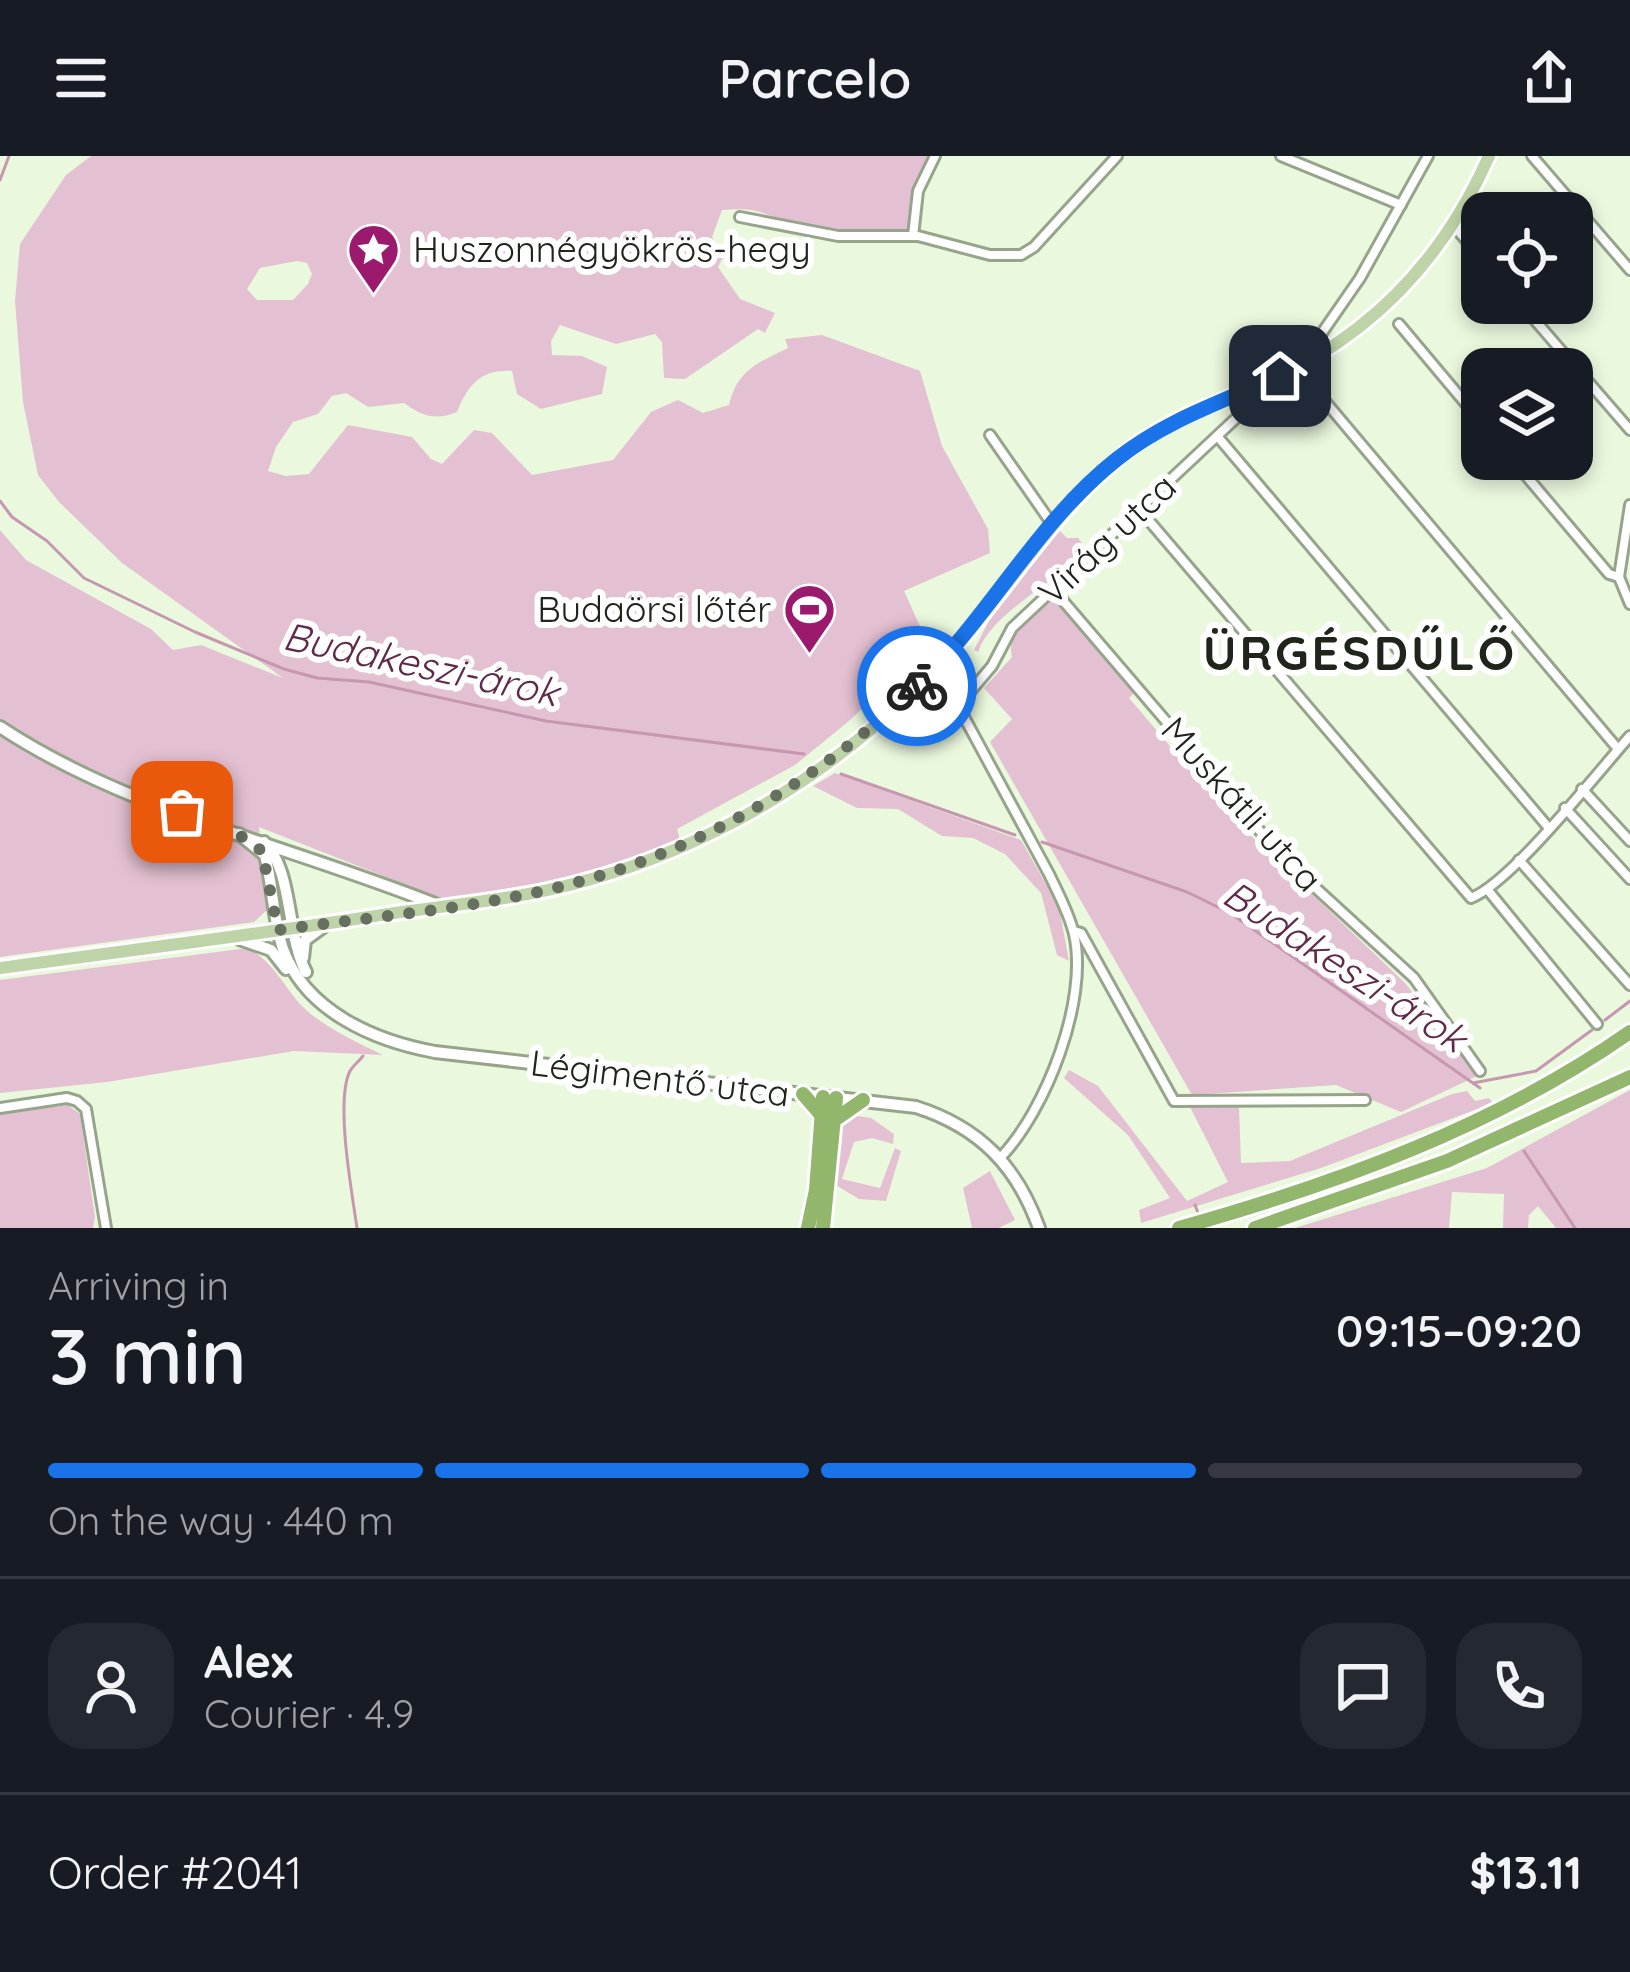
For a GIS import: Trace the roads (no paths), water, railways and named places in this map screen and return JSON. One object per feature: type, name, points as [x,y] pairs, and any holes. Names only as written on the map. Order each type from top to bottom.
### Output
[{"type":"highway","points":[[1186,1226],[1462,1127],[1568,1073],[1630,1032]]},
{"type":"highway","points":[[1259,1228],[1447,1161],[1630,1077]]},
{"type":"highway","points":[[803,1094],[828,1118]]},
{"type":"highway","points":[[823,1228],[829,1098]]},
{"type":"highway","points":[[828,1118],[863,1100]]},
{"type":"highway","points":[[808,1228],[828,1118]]},
{"type":"main road","points":[[0,968],[551,890],[634,866],[713,833],[842,752],[937,667],[1052,524],[1091,482],[1142,440],[1311,361],[1393,300],[1454,226],[1489,156]]},
{"type":"main road","points":[[0,727],[89,777],[443,907]]},
{"type":"main road","points":[[238,834],[265,855],[274,903],[320,1000]]},
{"type":"main road","points":[[262,840],[279,863],[285,929]]},
{"type":"main road","points":[[401,891],[401,912]]},
{"type":"main road","points":[[252,934],[270,915],[274,903]]},
{"type":"main road","points":[[306,972],[305,940],[329,923]]},
{"type":"main road","name":"Légimentő utca","points":[[285,929],[295,971],[320,1000],[362,1031],[402,1046],[916,1107],[953,1120],[1000,1157],[1021,1186],[1040,1228]]},
{"type":"main road","points":[[226,938],[249,940],[271,950],[320,1000]]},
{"type":"street","points":[[913,236],[918,191],[935,156]]},
{"type":"street","points":[[740,217],[838,236],[913,236],[990,255],[1021,255],[1034,247],[1117,156]]},
{"type":"street","points":[[1281,156],[1401,205]]},
{"type":"street","points":[[1311,361],[1315,343],[1360,278],[1428,156]]},
{"type":"street","points":[[1532,156],[1630,270]]},
{"type":"street","points":[[1454,226],[1461,234]]},
{"type":"street","points":[[1399,324],[1461,398]]},
{"type":"street","points":[[1538,324],[1630,430]]},
{"type":"street","points":[[1297,368],[1618,749]]},
{"type":"street","name":"Virág utca","points":[[958,706],[992,666],[1004,637],[1218,437],[1264,392],[1268,381]]},
{"type":"street","points":[[990,435],[1052,524]]},
{"type":"street","points":[[1218,437],[1548,827]]},
{"type":"street","points":[[1530,480],[1609,574],[1619,577]]},
{"type":"street","points":[[1630,506],[1619,577],[1630,604]]},
{"type":"street","points":[[1138,509],[1471,898],[1519,860],[1630,736]]},
{"type":"street","name":"Muskátli utca","points":[[1052,589],[1282,858],[1414,978],[1480,1071]]},
{"type":"street","points":[[937,667],[1049,874],[1074,931],[1077,968],[1068,1024],[1038,1106],[1000,1157]]},
{"type":"street","points":[[1582,789],[1630,841]]},
{"type":"street","points":[[1565,808],[1630,879]]},
{"type":"street","points":[[1519,860],[1630,985]]},
{"type":"street","points":[[1487,889],[1598,1024]]},
{"type":"street","points":[[1074,931],[1081,933],[1174,1101],[1365,1100]]},
{"type":"street","points":[[0,1108],[67,1098],[86,1109],[106,1228]]},
{"type":"waterway","name":"Budakeszi-árok","points":[[0,180],[9,156]]},
{"type":"waterway","name":"Budakeszi-árok","points":[[0,501],[12,517],[47,541],[84,578],[284,669],[317,678],[369,682],[546,721],[804,754]]},
{"type":"waterway","name":"Budakeszi-árok","points":[[841,774],[1015,835]]},
{"type":"waterway","name":"Budakeszi-árok","points":[[1042,842],[1187,892],[1230,913],[1480,1088]]},
{"type":"waterway","points":[[1605,1020],[1630,1001]]},
{"type":"waterway","points":[[1473,1083],[1536,1071],[1592,1030]]},
{"type":"waterway","points":[[357,1228],[344,1103],[350,1071],[363,1056]]},
{"type":"waterway","name":"Budakeszi-árok","points":[[1524,1151],[1575,1228]]},
{"type":"waterway","points":[[1195,1205],[1198,1213]]},
{"type":"place","name":"Huszonnégyökrös-hegy","points":[[374,295]]},
{"type":"place","name":"Budaörsi lőtér","points":[[810,655]]},
{"type":"district","name":"ÜRGÉSDŰLŐ","points":[[1360,653]]}]
